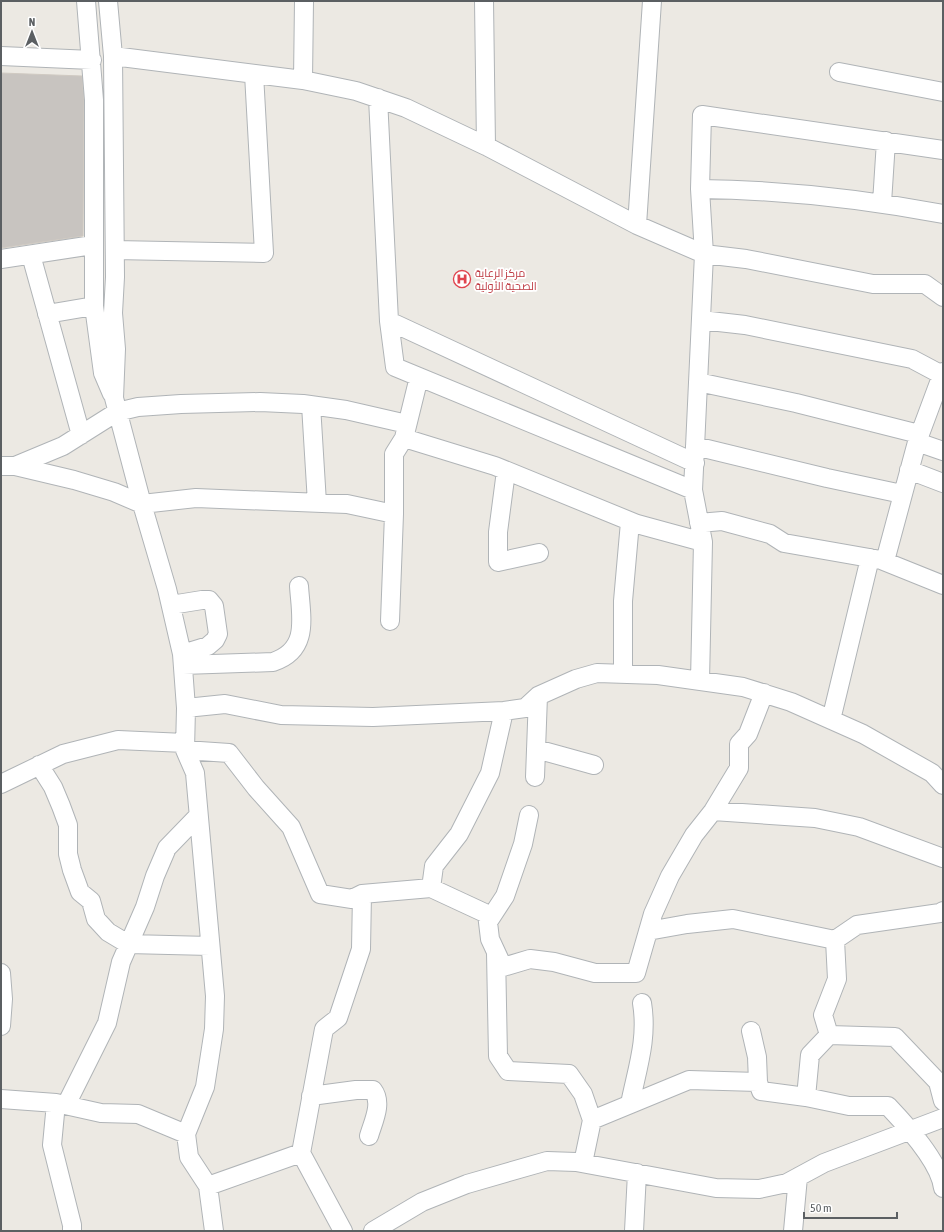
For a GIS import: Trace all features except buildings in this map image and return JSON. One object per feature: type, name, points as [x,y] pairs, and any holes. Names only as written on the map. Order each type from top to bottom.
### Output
[{"type":"street","points":[[86,1],[92,60],[94,100],[94,298],[103,373],[116,405],[171,605],[182,660],[186,708],[185,747],[195,773],[215,996],[214,1029],[205,1087],[186,1134],[189,1157],[208,1186],[214,1231]]},
{"type":"street","points":[[108,1],[112,56],[114,250],[114,292],[112,313],[116,348],[116,405]]},
{"type":"street","points":[[303,80],[304,1]]},
{"type":"street","points":[[484,1],[486,146]]},
{"type":"street","points":[[637,225],[652,1]]},
{"type":"street","points":[[1,56],[92,60]]},
{"type":"street","points":[[112,56],[303,80],[356,91],[406,108],[486,146],[637,225],[704,254],[746,259],[873,284],[925,284],[943,297]]},
{"type":"street","points":[[839,72],[943,92]]},
{"type":"street","points":[[114,250],[264,253],[254,74]]},
{"type":"street","points":[[378,98],[389,321],[395,367],[693,490]]},
{"type":"street","points":[[700,681],[703,542],[693,490],[704,254],[700,189],[702,115],[943,150]]},
{"type":"street","points":[[882,203],[886,141]]},
{"type":"street","points":[[700,189],[752,189],[882,203],[943,214]]},
{"type":"street","points":[[1,260],[93,244]]},
{"type":"street","points":[[31,255],[81,435]]},
{"type":"street","points":[[47,314],[114,292]]},
{"type":"street","points":[[701,320],[745,325],[912,359],[942,374],[918,438],[902,494],[877,559],[831,720]]},
{"type":"street","points":[[389,321],[694,464]]},
{"type":"street","points":[[390,621],[394,514],[394,454],[405,431],[420,377]]},
{"type":"street","points":[[698,382],[796,403],[918,438],[943,451]]},
{"type":"street","points":[[8,466],[63,446],[81,435],[116,405],[138,407],[181,404],[260,402],[311,405],[346,410],[405,431],[630,522],[703,542]]},
{"type":"street","points":[[311,405],[317,503]]},
{"type":"street","points":[[695,446],[827,478],[902,494]]},
{"type":"street","points":[[8,466],[74,480],[114,492],[142,504],[196,498],[347,504],[394,514]]},
{"type":"street","points":[[909,470],[943,483]]},
{"type":"street","points":[[506,471],[498,532],[498,562],[539,553]]},
{"type":"street","points":[[699,523],[722,520],[770,534],[784,543],[877,559],[943,585]]},
{"type":"street","points":[[623,674],[623,601],[630,522]]},
{"type":"street","points":[[182,660],[273,662],[281,660],[293,650],[299,641],[302,632],[299,586]]},
{"type":"street","points":[[171,605],[209,600],[214,606],[218,634],[215,640],[208,646],[182,660]]},
{"type":"street","points":[[186,708],[225,704],[281,714],[373,717],[504,712],[525,708],[538,696],[576,679],[597,673],[658,675],[743,686],[791,702],[863,734],[932,773],[943,785]]},
{"type":"street","points":[[1,784],[63,754],[118,740],[229,753],[256,788],[291,827],[320,894],[352,899],[362,894],[431,888],[487,914],[490,939],[503,968],[530,959],[554,962],[594,973],[636,973],[653,914],[670,876],[694,835],[713,811],[739,768],[740,744],[748,734],[764,693]]},
{"type":"street","points":[[535,777],[538,696]]},
{"type":"street","points":[[431,888],[434,866],[459,834],[490,773],[504,712]]},
{"type":"street","points":[[536,749],[594,765]]},
{"type":"street","points":[[39,765],[53,787],[68,825],[68,854],[80,892],[91,901],[96,920],[108,932],[128,944],[210,946]]},
{"type":"street","points":[[713,811],[815,818],[859,827],[943,858]]},
{"type":"street","points":[[488,922],[505,896],[523,844],[529,815]]},
{"type":"street","points":[[72,1231],[71,1220],[52,1145],[61,1104],[107,1023],[121,962],[167,848],[198,816]]},
{"type":"street","points":[[343,1231],[301,1153],[324,1029],[338,1018],[361,949],[362,894]]},
{"type":"street","points":[[648,931],[687,924],[733,919],[834,940],[856,925],[940,913],[943,911]]},
{"type":"street","points":[[829,1035],[823,1016],[837,979],[834,940]]},
{"type":"street","points":[[496,952],[498,1056],[508,1071],[569,1074],[583,1094],[592,1120],[583,1163]]},
{"type":"street","points":[[1,973],[3,999],[1,1026]]},
{"type":"street","points":[[630,1104],[644,1035],[642,1003]]},
{"type":"street","points":[[751,1031],[757,1057],[758,1082],[761,1091],[806,1097],[849,1106],[888,1106],[910,1130],[940,1174],[943,1188]]},
{"type":"street","points":[[806,1097],[810,1055],[829,1035],[895,1037],[938,1082],[943,1098]]},
{"type":"street","points":[[592,1120],[689,1080],[758,1082]]},
{"type":"street","points":[[311,1096],[356,1090],[373,1090],[377,1095],[378,1105],[369,1136]]},
{"type":"street","points":[[1,1099],[61,1104],[101,1113],[138,1114],[186,1134]]},
{"type":"street","points":[[373,1231],[422,1202],[467,1184],[547,1161],[583,1163],[716,1188],[760,1189],[787,1183],[824,1163],[943,1118]]},
{"type":"street","points":[[208,1186],[301,1153]]},
{"type":"street","points":[[634,1231],[636,1174]]},
{"type":"street","points":[[793,1231],[798,1177]]},
{"type":"place","name":"مركز الرعاية الصحية الأولية","points":[[462,279]]}]
